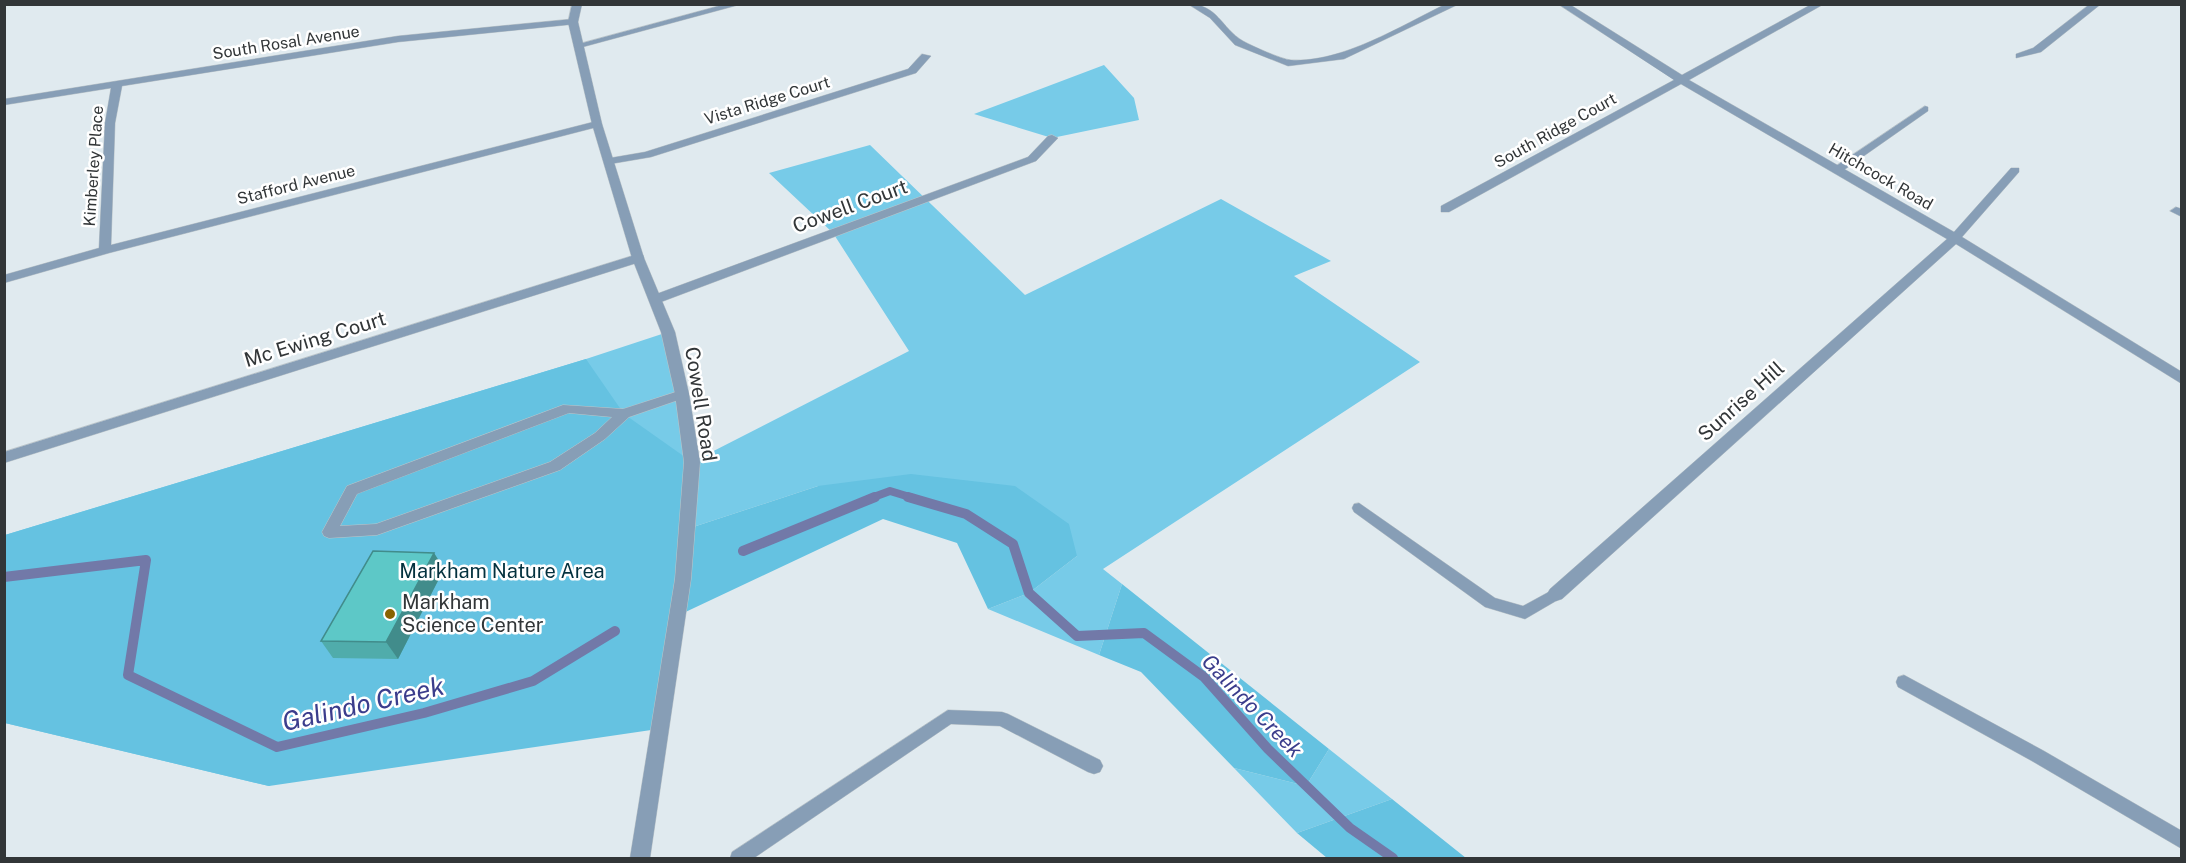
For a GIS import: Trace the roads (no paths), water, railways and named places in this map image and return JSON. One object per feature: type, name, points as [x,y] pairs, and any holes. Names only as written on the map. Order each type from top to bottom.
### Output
[{"type":"street","name":"Cowell Road","points":[[577,4],[573,22],[597,124],[638,258],[668,332],[682,394],[692,462],[683,579],[640,858]]},
{"type":"street","points":[[1192,4],[1213,16],[1239,43],[1288,63],[1340,57],[1455,4]]},
{"type":"street","name":"Hitchcock Road","points":[[1562,4],[1682,80],[1954,238],[2181,379]]},
{"type":"street","name":"South Ridge Court","points":[[1445,209],[1820,4]]},
{"type":"street","points":[[2020,56],[2037,50],[2097,4]]},
{"type":"street","name":"South Rosal Avenue","points":[[4,102],[398,39],[573,22]]},
{"type":"street","name":"Vista Ridge Court","points":[[610,161],[647,155],[912,71],[926,56]]},
{"type":"street","name":"Kimberley Place","points":[[105,250],[110,123],[117,84]]},
{"type":"street","name":"Stafford Avenue","points":[[4,279],[105,250],[597,124]]},
{"type":"street","name":"Cowell Court","points":[[656,299],[1032,159],[1052,138]]},
{"type":"street","name":"Sunrise Hill","points":[[1556,594],[1954,238],[2015,170]]},
{"type":"street","name":"Mc Ewing Court","points":[[4,458],[638,258]]},
{"type":"lane","points":[[579,45],[738,4]]},
{"type":"lane","points":[[1837,170],[1925,110]]},
{"type":"lane","points":[[624,414],[568,408],[352,490],[329,532],[377,529],[555,466],[600,436],[624,414],[682,394]]},
{"type":"lane","points":[[1359,507],[1490,603],[1526,613],[1556,594]]},
{"type":"lane","points":[[1904,682],[2038,756],[2181,841]]},
{"type":"lane","points":[[739,858],[948,717],[1002,719],[1094,766]]},
{"type":"waterway","name":"Galindo Creek","points":[[871,498],[890,491],[913,498]]},
{"type":"waterway","name":"Galindo Creek","points":[[743,551],[875,497]]},
{"type":"waterway","name":"Galindo Creek","points":[[908,497],[966,514],[1013,544],[1029,593],[1077,636],[1144,633],[1204,677],[1268,749],[1350,828],[1393,858]]},
{"type":"waterway","name":"Galindo Creek","points":[[4,577],[146,560],[128,675],[277,747],[424,713],[533,681],[615,631]]},
{"type":"place","name":"Markham Science Center","points":[[390,614]]},
{"type":"park label","name":"Markham Nature Area","points":[[502,571]]}]
